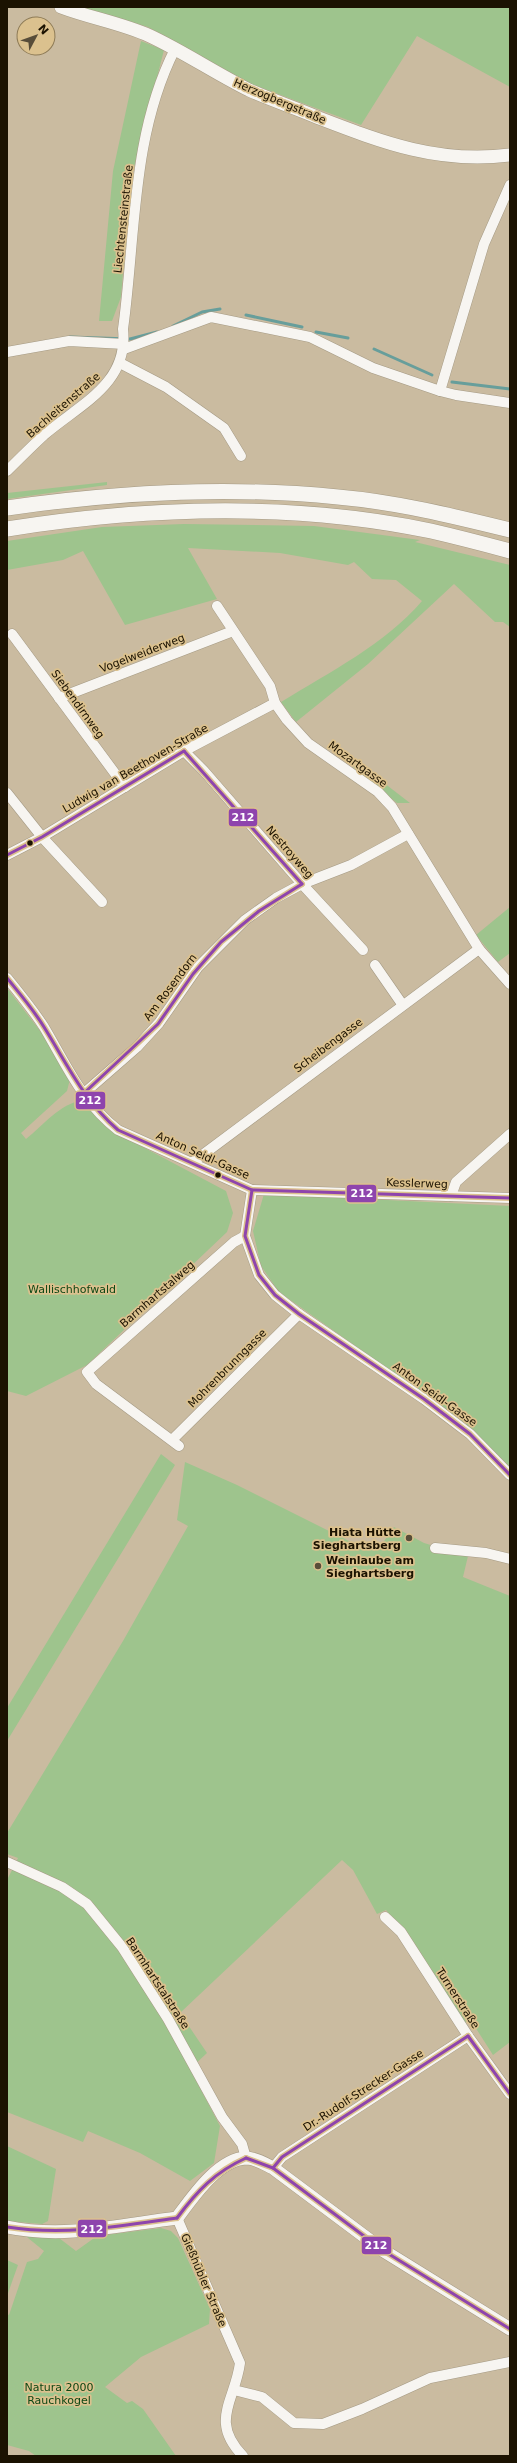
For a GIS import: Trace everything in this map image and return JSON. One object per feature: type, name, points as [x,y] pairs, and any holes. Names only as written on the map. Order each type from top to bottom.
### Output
[{"type":"highway","points":[[7,508],[140,492],[239,490],[339,497],[432,511],[510,530]]},
{"type":"highway","points":[[7,529],[142,513],[239,511],[337,517],[430,531],[510,551]]},
{"type":"main road","name":"Herzogbergstraße","points":[[61,7],[126,26],[175,49],[250,90],[392,145],[427,154],[448,156],[486,158],[510,155]]},
{"type":"main road","points":[[7,2227],[37,2232],[65,2233],[177,2218],[205,2181],[223,2167],[246,2158],[259,2161],[273,2168],[384,2251],[510,2329]]},
{"type":"street","name":"Liechtensteinstraße","points":[[124,341],[139,171],[150,118],[175,49]]},
{"type":"street","points":[[440,391],[484,244],[510,185]]},
{"type":"street","points":[[7,352],[69,341],[124,341],[211,317],[310,337],[373,368],[456,396],[510,403]]},
{"type":"street","name":"Bachleitenstraße","points":[[7,471],[44,435],[107,385],[120,363],[124,341]]},
{"type":"street","points":[[120,363],[166,386],[224,428],[241,456]]},
{"type":"street","name":"Mozartgasse","points":[[217,606],[270,686],[275,703],[308,743],[378,792],[392,807],[479,949],[510,984]]},
{"type":"street","name":"Vogelweiderweg","points":[[59,698],[234,631]]},
{"type":"street","name":"Siebendirnweg","points":[[12,634],[125,787]]},
{"type":"street","name":"Ludwig van Beethoven-Straße","points":[[7,855],[42,837],[184,751],[275,703]]},
{"type":"street","name":"Nestroyweg","points":[[184,751],[204,771],[302,884],[363,950]]},
{"type":"street","points":[[7,793],[42,837],[102,902]]},
{"type":"street","name":"Am Rosendorn","points":[[82,1095],[137,1047],[159,1023],[198,967],[245,920],[276,898],[302,884],[350,865],[408,834]]},
{"type":"street","name":"Scheibengasse","points":[[193,1162],[402,1004],[479,949]]},
{"type":"street","points":[[375,965],[402,1004]]},
{"type":"street","name":"Anton Seidl-Gasse","points":[[7,978],[43,1026],[82,1095],[101,1117],[118,1130],[193,1162],[252,1190],[245,1236],[259,1275],[275,1295],[299,1314],[470,1434],[510,1475]]},
{"type":"street","points":[[451,1196],[456,1182],[510,1134]]},
{"type":"street","name":"Kesslerweg","points":[[252,1190],[510,1198]]},
{"type":"street","name":"Barmhartstalweg","points":[[176,1443],[96,1384],[87,1372],[234,1242],[245,1236]]},
{"type":"street","name":"Mohrenbrunngasse","points":[[176,1443],[299,1314]]},
{"type":"street","points":[[435,1548],[486,1553],[510,1559]]},
{"type":"street","points":[[7,1874],[11,1864]]},
{"type":"street","name":"Barmhartstalstraße","points":[[11,1864],[62,1887],[87,1904],[117,1941],[168,2019],[222,2117],[242,2144],[246,2158]]},
{"type":"street","name":"Turnerstraße","points":[[385,1917],[401,1932],[468,2036],[510,2094]]},
{"type":"street","name":"Dr.-Rudolf-Strecker-Gasse","points":[[273,2168],[282,2157],[468,2036]]},
{"type":"street","name":"Gießhübler Straße","points":[[177,2218],[240,2363],[234,2390],[226,2408],[224,2421],[233,2446],[244,2456]]},
{"type":"street","points":[[234,2390],[262,2397],[294,2423],[323,2424],[362,2410],[430,2378],[510,2362]]},
{"type":"green space","points":[[80,7],[510,7],[510,87],[417,36],[361,125],[251,84],[148,27]]},
{"type":"green space","points":[[141,41],[164,50],[131,179],[121,297],[112,321],[99,321],[113,171]]},
{"type":"green space","points":[[107,482],[107,485],[7,499],[7,493]]},
{"type":"green space","points":[[184,524],[314,526],[420,540],[415,542],[510,565],[510,627],[503,622],[495,622],[454,584],[368,664],[296,722],[281,702],[374,644],[391,631],[422,601],[396,580],[372,579],[354,562],[348,565],[280,553],[188,548],[217,599],[125,625],[83,551],[63,560],[7,570],[7,541],[102,527]]},
{"type":"green space","points":[[362,766],[410,803],[397,803],[353,767]]},
{"type":"green space","points":[[510,907],[510,953],[498,962],[476,935]]},
{"type":"green space","name":"Wallischhofwald","points":[[7,988],[44,1036],[70,1079],[67,1091],[21,1133],[26,1139],[59,1110],[74,1102],[83,1100],[107,1128],[226,1191],[233,1213],[227,1232],[87,1365],[26,1396],[7,1391]]},
{"type":"green space","points":[[264,1194],[510,1206],[510,1467],[467,1425],[279,1292],[261,1266],[253,1231]]},
{"type":"green space","points":[[161,1454],[175,1465],[7,1741],[7,1708]]},
{"type":"green space","points":[[185,1462],[237,1485],[359,1546],[382,1544],[394,1527],[424,1543],[468,1556],[463,1577],[510,1596],[510,2042],[493,2055],[470,2019],[463,2024],[403,1932],[386,1910],[377,1914],[353,1870],[342,1860],[180,2013],[207,2053],[190,2069],[220,2126],[214,2163],[190,2181],[140,2153],[88,2131],[83,2142],[7,2112],[7,1880],[18,1858],[7,1854],[7,1833],[123,1641],[188,1526],[177,1520]]},
{"type":"green space","points":[[7,2146],[56,2169],[48,2221],[42,2224],[7,2221]]},
{"type":"green space","name":"Natura 2000 Rauchkogel","points":[[161,2228],[171,2231],[178,2238],[210,2309],[209,2324],[141,2357],[105,2387],[127,2403],[132,2401],[143,2409],[176,2456],[36,2456],[29,2451],[7,2445],[7,2314],[9,2315],[27,2262],[38,2259],[44,2251],[22,2233],[59,2238],[76,2251],[97,2236]]},
{"type":"green space","points":[[7,2260],[18,2265],[7,2296]]},
{"type":"waterway","points":[[173,326],[202,312],[220,309]]},
{"type":"waterway","points":[[246,315],[302,327]]},
{"type":"waterway","points":[[70,337],[130,339],[157,332]]},
{"type":"waterway","points":[[316,332],[348,338]]},
{"type":"waterway","points":[[374,349],[432,375]]},
{"type":"waterway","points":[[452,382],[510,389]]},
{"type":"transit line","name":"212","points":[[184,751],[302,884]]},
{"type":"transit line","name":"212","points":[[7,855],[42,837],[184,751]]},
{"type":"transit line","name":"212","points":[[82,1095],[158,1024],[193,974],[221,942],[259,911],[302,884]]},
{"type":"transit line","name":"212","points":[[7,978],[40,1020],[77,1082],[95,1107],[118,1130],[252,1190],[510,1198]]},
{"type":"transit line","name":"212","points":[[252,1190],[245,1236],[259,1275],[275,1295],[299,1314],[424,1399],[470,1434],[510,1475]]},
{"type":"transit line","name":"212","points":[[468,2036],[510,2094]]},
{"type":"transit line","name":"212","points":[[273,2168],[282,2157],[468,2036]]},
{"type":"transit line","name":"212","points":[[246,2158],[273,2168],[384,2251],[510,2329]]},
{"type":"transit line","name":"212","points":[[177,2218],[207,2183],[225,2169],[246,2158]]},
{"type":"transit line","name":"212","points":[[7,2227],[50,2231],[92,2229],[177,2218]]},
{"type":"place","name":"Hiata Hütte Sieghartsberg","points":[[409,1538]]},
{"type":"place","name":"Weinlaube am Sieghartsberg","points":[[318,1566]]}]
